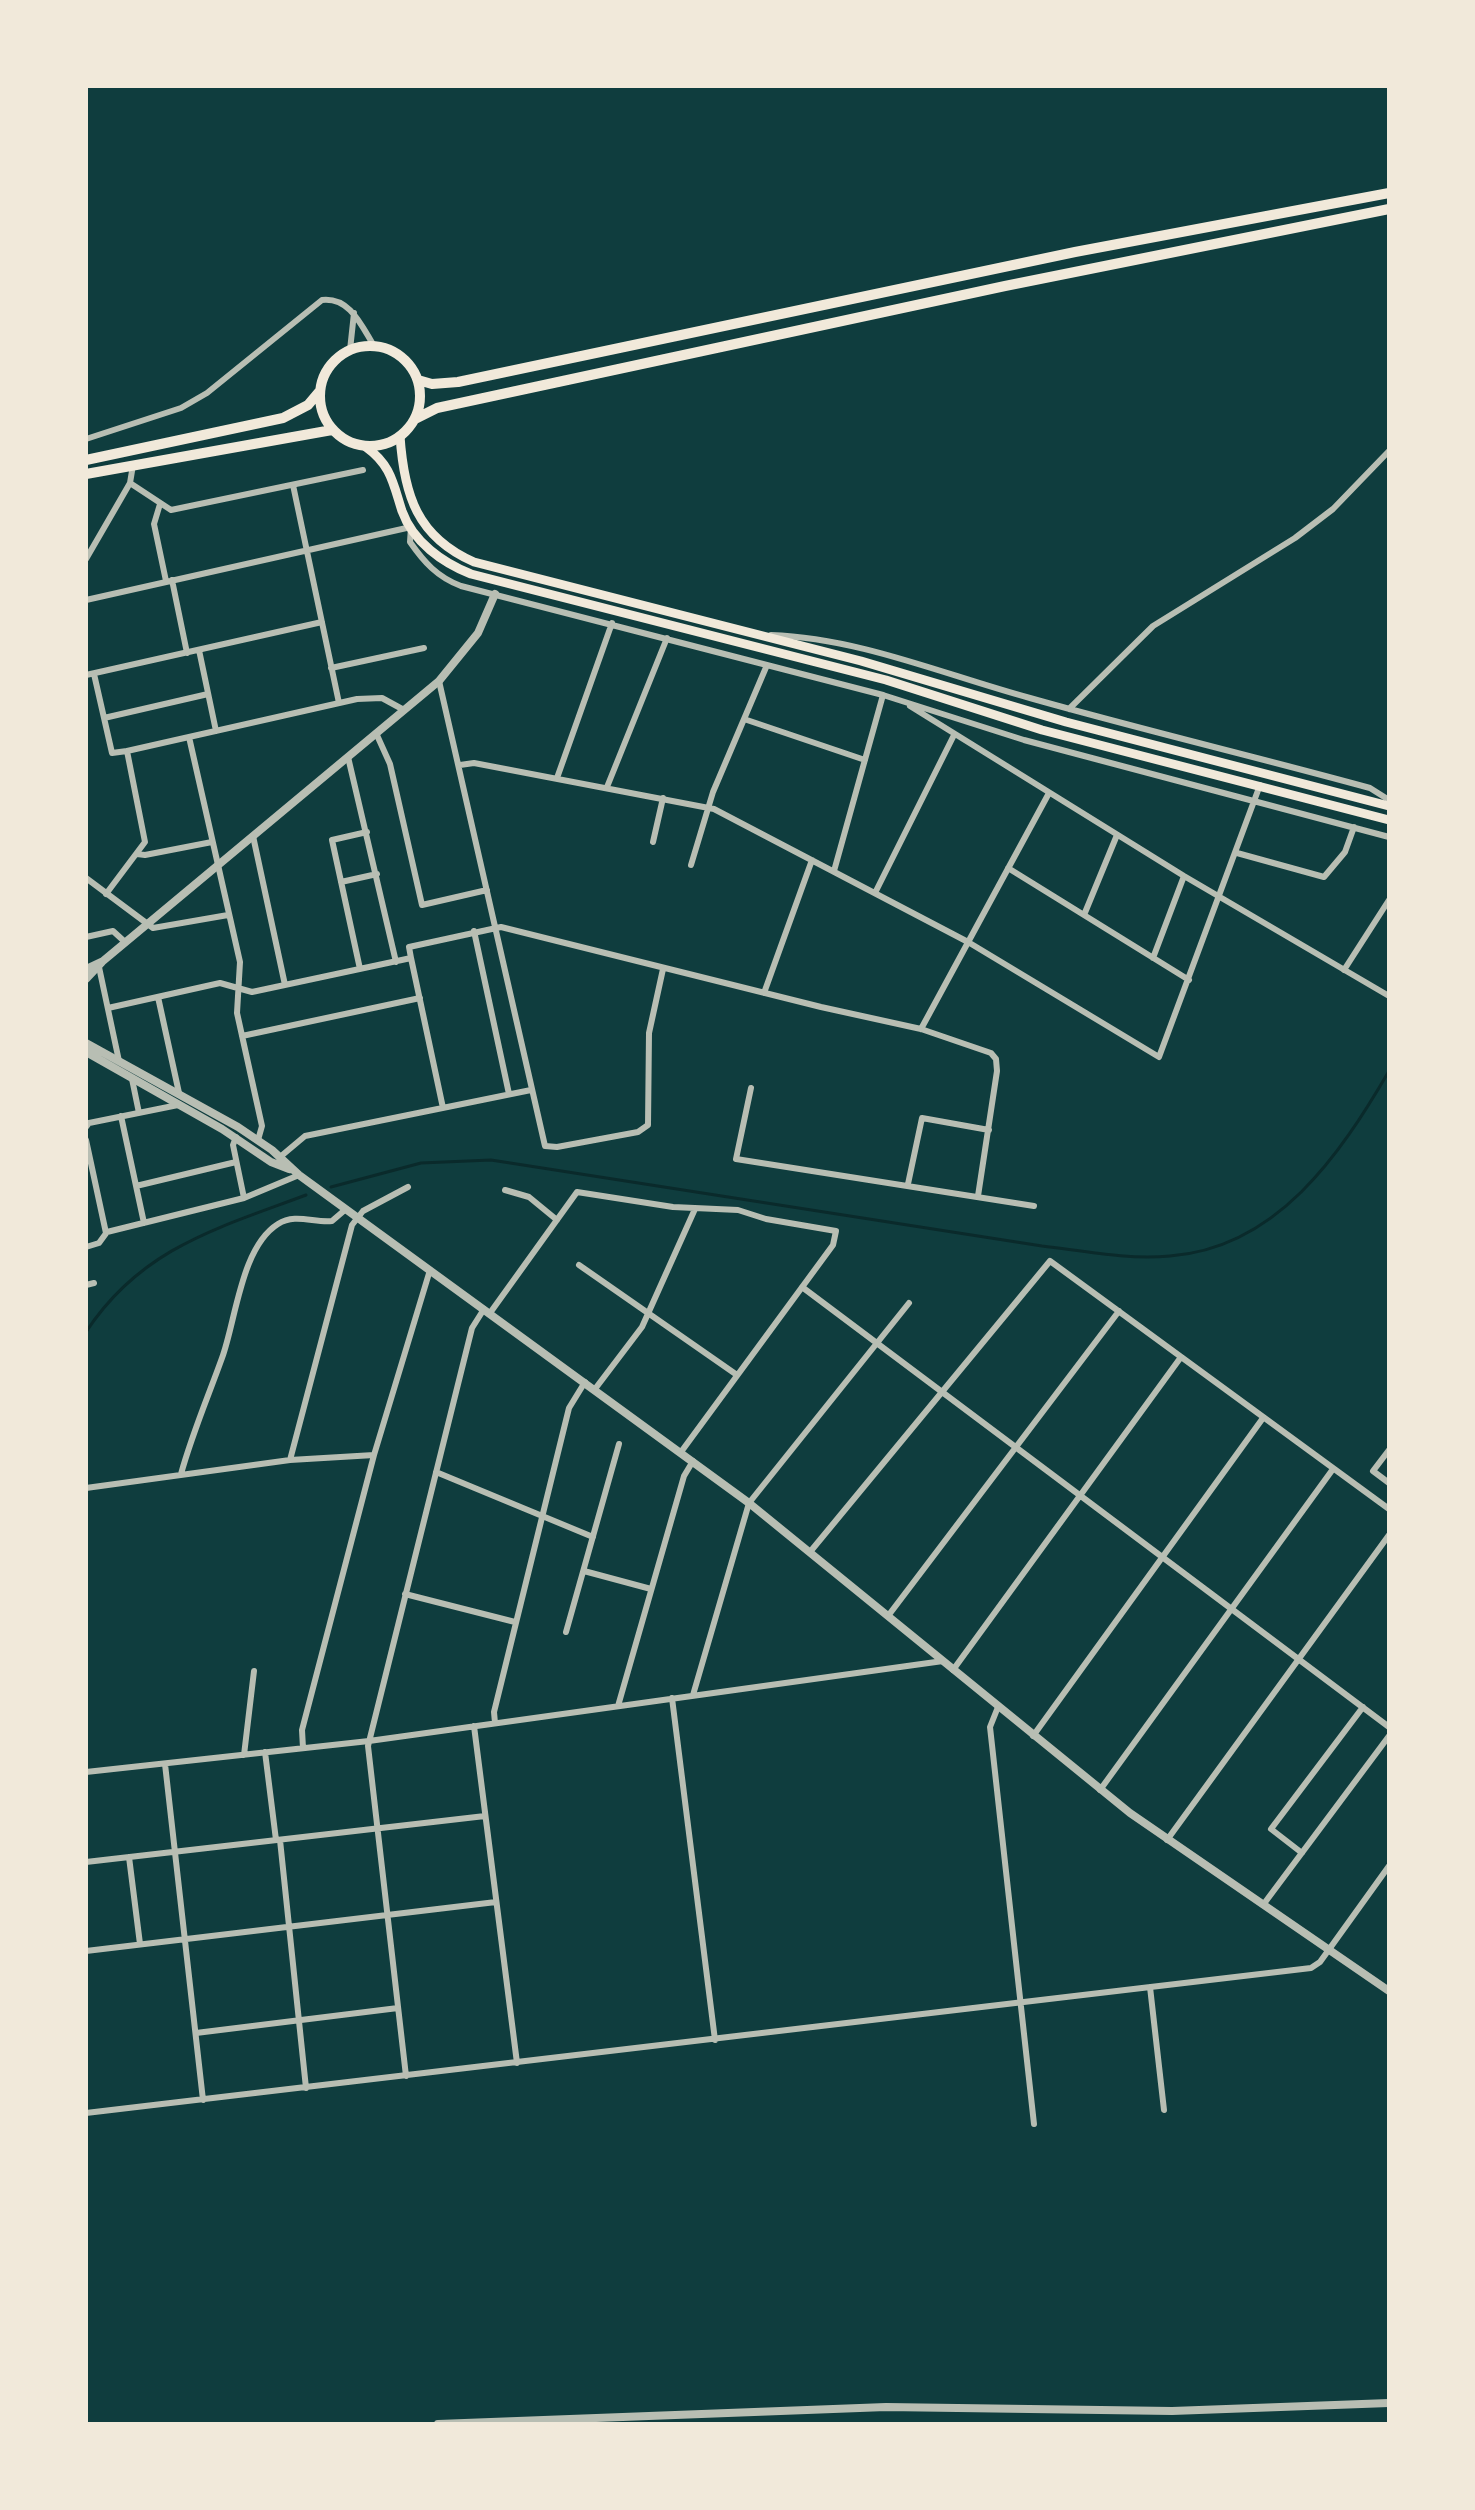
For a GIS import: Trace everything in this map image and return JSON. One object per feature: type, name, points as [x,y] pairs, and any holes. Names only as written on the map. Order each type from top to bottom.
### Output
[{"type":"main road","points":[[418,380],[432,384],[458,382],[1075,252],[1389,193]]},
{"type":"main road","points":[[319,392],[322,412],[332,430],[347,441],[366,447],[386,444],[400,436],[415,419],[437,408],[1389,209]]},
{"type":"main road","points":[[86,460],[283,418],[308,405],[319,392],[330,365],[350,350],[374,346],[401,356],[418,380],[420,399],[415,419]]},
{"type":"main road","points":[[86,474],[332,430]]},
{"type":"main road","points":[[400,436],[402,464],[415,510],[436,539],[459,555],[929,680],[1066,722],[1389,806]]},
{"type":"main road","points":[[366,447],[391,472],[402,510],[411,527],[442,560],[471,574],[886,680],[1042,730],[1389,820]]},
{"type":"street","points":[[86,439],[181,408],[207,393],[317,302],[338,301],[354,313],[374,346]]},
{"type":"street","points":[[350,350],[354,313]]},
{"type":"street","points":[[1069,709],[1153,626],[1295,538],[1333,509],[1389,451]]},
{"type":"street","points":[[86,559],[130,483],[133,465]]},
{"type":"street","points":[[130,483],[172,510],[363,470]]},
{"type":"street","points":[[293,485],[339,703]]},
{"type":"street","points":[[160,504],[154,524],[187,653]]},
{"type":"street","points":[[86,600],[411,527],[410,542],[438,575],[461,586],[883,695],[1024,740],[1389,837]]},
{"type":"street","points":[[86,979],[125,942],[439,681],[472,642],[495,594]]},
{"type":"street","points":[[86,675],[322,622]]},
{"type":"street","points":[[557,778],[612,623]]},
{"type":"street","points":[[756,635],[800,636],[864,650],[1069,709],[1370,788],[1389,800]]},
{"type":"street","points":[[607,787],[667,638]]},
{"type":"street","points":[[331,668],[424,648]]},
{"type":"street","points":[[199,650],[216,731]]},
{"type":"street","points":[[691,865],[708,806],[767,665]]},
{"type":"street","points":[[94,674],[112,753],[339,703],[382,698],[404,710]]},
{"type":"street","points":[[439,681],[544,1144],[557,1147],[638,1132],[648,1125],[649,1033],[663,969]]},
{"type":"street","points":[[104,718],[208,694]]},
{"type":"street","points":[[834,871],[883,695]]},
{"type":"street","points":[[908,704],[1184,876],[1389,996]]},
{"type":"street","points":[[744,719],[865,760]]},
{"type":"street","points":[[376,733],[390,764],[422,905],[487,890]]},
{"type":"street","points":[[875,893],[954,735]]},
{"type":"street","points":[[189,737],[241,970],[237,1009],[262,1126],[258,1140]]},
{"type":"street","points":[[106,894],[145,842],[127,751]]},
{"type":"street","points":[[348,757],[396,962]]},
{"type":"street","points":[[460,765],[474,763],[708,806],[968,942],[1159,1057],[1221,898],[1260,785]]},
{"type":"street","points":[[921,1029],[1049,793]]},
{"type":"street","points":[[653,842],[663,798]]},
{"type":"street","points":[[1237,853],[1324,877],[1345,852],[1354,827]]},
{"type":"street","points":[[360,969],[332,840],[367,832]]},
{"type":"street","points":[[1084,915],[1117,835]]},
{"type":"street","points":[[253,836],[285,985]]},
{"type":"street","points":[[137,854],[212,842]]},
{"type":"street","points":[[764,993],[812,860]]},
{"type":"street","points":[[1008,868],[1189,980]]},
{"type":"street","points":[[341,882],[377,874]]},
{"type":"street","points":[[1153,958],[1184,876]]},
{"type":"street","points":[[86,878],[145,926],[162,929],[228,915]]},
{"type":"street","points":[[1344,970],[1389,900]]},
{"type":"street","points":[[443,1108],[409,947],[495,926],[921,1029],[983,1049],[996,1059],[978,1196]]},
{"type":"street","points":[[86,937],[113,931],[125,942]]},
{"type":"street","points":[[474,931],[509,1094]]},
{"type":"street","points":[[108,1008],[220,983],[247,993],[411,958]]},
{"type":"street","points":[[86,969],[101,964]]},
{"type":"street","points":[[101,964],[119,1061]]},
{"type":"street","points":[[158,997],[179,1093]]},
{"type":"street","points":[[242,1036],[420,998]]},
{"type":"street","points":[[86,1043],[258,1140],[280,1157],[289,1169]]},
{"type":"street","points":[[86,1052],[236,1137],[338,1203],[749,1503],[1100,1790],[1167,1840],[1389,1991]]},
{"type":"street","points":[[132,1079],[139,1113]]},
{"type":"street","points":[[751,1088],[736,1159],[1034,1206]]},
{"type":"street","points":[[280,1157],[305,1136],[531,1090]]},
{"type":"street","points":[[86,1127],[89,1123],[178,1105]]},
{"type":"street","points":[[121,1116],[144,1223]]},
{"type":"street","points":[[908,1184],[922,1118],[989,1130]]},
{"type":"street","points":[[236,1137],[233,1145],[244,1198]]},
{"type":"street","points":[[86,1140],[106,1233]]},
{"type":"street","points":[[136,1186],[236,1162]]},
{"type":"street","points":[[86,1247],[98,1244],[106,1233],[244,1198],[299,1175]]},
{"type":"street","points":[[86,1180],[94,1178]]},
{"type":"street","points":[[290,1460],[357,1217],[408,1187]]},
{"type":"street","points":[[505,1190],[529,1197],[557,1220]]},
{"type":"street","points":[[406,2076],[369,1741],[472,1328],[577,1192],[695,1209],[738,1210],[766,1219],[836,1231],[836,1240],[681,1452]]},
{"type":"street","points":[[181,1474],[225,1348],[243,1282],[262,1242],[282,1222],[296,1218],[332,1221],[346,1209]]},
{"type":"street","points":[[595,1389],[649,1313],[695,1209]]},
{"type":"street","points":[[810,1552],[1050,1261],[1389,1509]]},
{"type":"street","points":[[579,1265],[737,1375]]},
{"type":"street","points":[[303,1748],[302,1730],[374,1455],[430,1270]]},
{"type":"street","points":[[802,1287],[1389,1727]]},
{"type":"street","points":[[693,1695],[749,1503],[909,1303]]},
{"type":"street","points":[[888,1616],[1119,1311]]},
{"type":"street","points":[[953,1670],[1181,1357]]},
{"type":"street","points":[[495,1723],[494,1712],[515,1622],[569,1408],[585,1382]]},
{"type":"street","points":[[1033,1736],[1263,1418]]},
{"type":"street","points":[[566,1632],[619,1444]]},
{"type":"street","points":[[1389,1450],[1373,1471],[1389,1483]]},
{"type":"street","points":[[86,1488],[290,1460],[374,1455]]},
{"type":"street","points":[[618,1706],[684,1476],[694,1461]]},
{"type":"street","points":[[1100,1790],[1333,1469]]},
{"type":"street","points":[[436,1472],[593,1537]]},
{"type":"street","points":[[1167,1840],[1389,1535]]},
{"type":"street","points":[[584,1571],[651,1589]]},
{"type":"street","points":[[405,1594],[515,1622]]},
{"type":"street","points":[[86,1772],[369,1741],[943,1661]]},
{"type":"street","points":[[244,1755],[254,1671]]},
{"type":"street","points":[[672,1698],[715,2040]]},
{"type":"street","points":[[998,1707],[991,1716],[990,1727],[1034,2124]]},
{"type":"street","points":[[1302,1853],[1271,1829],[1363,1707]]},
{"type":"street","points":[[474,1726],[517,2063]]},
{"type":"street","points":[[1263,1905],[1389,1736]]},
{"type":"street","points":[[265,1752],[289,1927],[306,2088]]},
{"type":"street","points":[[165,1764],[203,2100]]},
{"type":"street","points":[[86,1862],[485,1816]]},
{"type":"street","points":[[129,1857],[140,1944]]},
{"type":"street","points":[[86,2113],[1311,1968],[1389,1866]]},
{"type":"street","points":[[86,1951],[496,1902]]},
{"type":"street","points":[[1150,1987],[1164,2110]]},
{"type":"street","points":[[196,2033],[398,2008]]},
{"type":"street","points":[[438,2424],[902,2407],[1172,2411],[1389,2403]]},
{"type":"waterway","points":[[331,1187],[421,1163],[491,1160],[1042,1246],[1122,1256],[1170,1256],[1208,1249],[1242,1236],[1273,1216],[1301,1192],[1326,1164],[1389,1071]]},
{"type":"waterway","points":[[86,1332],[108,1303],[157,1260],[212,1231],[306,1195]]}]
